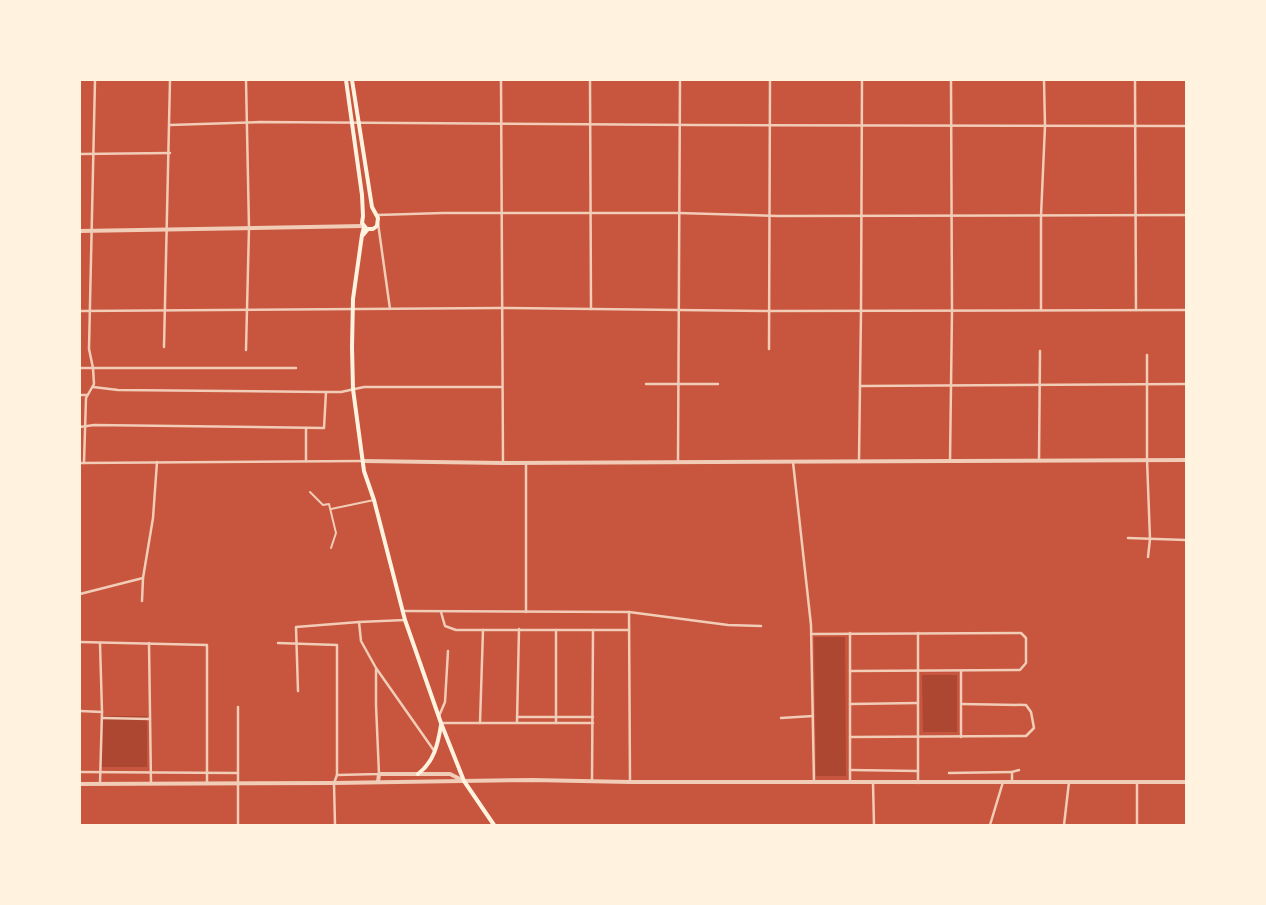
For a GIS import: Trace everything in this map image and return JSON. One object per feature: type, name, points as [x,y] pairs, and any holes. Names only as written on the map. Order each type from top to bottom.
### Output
[{"type":"main road","points":[[346,80],[363,216],[362,223],[365,227],[373,229],[378,222],[372,207],[352,80]]},
{"type":"main road","points":[[363,216],[366,213],[375,214]]},
{"type":"main road","points":[[365,227],[361,236],[352,309],[353,389],[364,471],[374,500],[405,620],[441,723],[464,781],[494,825]]},
{"type":"main road","points":[[418,774],[425,769],[434,752],[441,723]]},
{"type":"street","points":[[95,80],[89,349],[93,368],[93,387],[87,394],[82,463],[306,461],[526,463],[859,460],[1039,462],[1147,459],[1186,460]]},
{"type":"street","points":[[164,347],[170,153],[170,80]]},
{"type":"street","points":[[246,80],[249,228],[246,350]]},
{"type":"street","points":[[501,80],[501,387],[503,463]]},
{"type":"street","points":[[590,80],[591,309]]},
{"type":"street","points":[[678,462],[680,80]]},
{"type":"street","points":[[769,349],[770,80]]},
{"type":"street","points":[[859,460],[862,311],[862,80]]},
{"type":"street","points":[[950,461],[952,311],[951,80]]},
{"type":"street","points":[[1041,310],[1041,216],[1045,126],[1044,80]]},
{"type":"street","points":[[1135,80],[1136,310]]},
{"type":"street","points":[[170,125],[247,122],[770,126],[1186,126]]},
{"type":"street","points":[[80,154],[170,153]]},
{"type":"street","points":[[375,214],[679,213],[770,216],[1186,216]]},
{"type":"street","points":[[378,222],[390,309]]},
{"type":"street","points":[[80,231],[365,227]]},
{"type":"street","points":[[80,311],[502,308],[769,312],[1186,310]]},
{"type":"street","points":[[1039,462],[1040,351]]},
{"type":"street","points":[[1148,355],[1147,459],[1150,539],[1148,557]]},
{"type":"street","points":[[80,368],[296,368]]},
{"type":"street","points":[[646,384],[718,384]]},
{"type":"street","points":[[861,386],[1186,384]]},
{"type":"street","points":[[93,387],[118,390],[341,392],[364,386],[501,387]]},
{"type":"street","points":[[80,427],[94,425],[324,428],[326,392]]},
{"type":"street","points":[[80,394],[87,394]]},
{"type":"street","points":[[306,428],[306,461]]},
{"type":"street","points":[[793,461],[811,634],[814,782]]},
{"type":"street","points":[[142,601],[143,578],[153,518],[157,462]]},
{"type":"street","points":[[526,463],[526,612]]},
{"type":"street","points":[[310,492],[323,505],[329,504],[331,509],[336,533],[331,548]]},
{"type":"street","points":[[331,509],[374,500]]},
{"type":"street","points":[[1128,538],[1186,540]]},
{"type":"street","points":[[80,594],[143,578]]},
{"type":"street","points":[[403,611],[629,612],[728,625],[760,626]]},
{"type":"street","points":[[441,612],[443,624],[448,628],[456,630],[630,630]]},
{"type":"street","points":[[629,612],[630,782]]},
{"type":"street","points":[[298,690],[295,629],[297,626],[405,620]]},
{"type":"street","points":[[359,622],[362,641],[376,668],[434,752]]},
{"type":"street","points":[[517,722],[519,629]]},
{"type":"street","points":[[480,723],[482,630]]},
{"type":"street","points":[[556,630],[556,723]]},
{"type":"street","points":[[592,782],[594,630]]},
{"type":"street","points":[[850,633],[850,783]]},
{"type":"street","points":[[918,633],[918,783]]},
{"type":"street","points":[[811,634],[1022,633],[1026,638],[1026,663],[1020,670],[850,671]]},
{"type":"street","points":[[80,642],[207,644],[207,784]]},
{"type":"street","points":[[100,643],[102,712],[100,784]]},
{"type":"street","points":[[149,643],[151,784]]},
{"type":"street","points":[[278,643],[337,645],[337,774],[334,783],[334,825]]},
{"type":"street","points":[[439,716],[445,702],[448,651]]},
{"type":"street","points":[[376,668],[378,782]]},
{"type":"street","points":[[961,671],[961,737]]},
{"type":"street","points":[[850,704],[918,703]]},
{"type":"street","points":[[850,737],[1026,736],[1033,730],[1034,724],[1031,712],[1026,705],[961,704]]},
{"type":"street","points":[[238,707],[238,825]]},
{"type":"street","points":[[80,711],[102,712]]},
{"type":"street","points":[[781,718],[813,716]]},
{"type":"street","points":[[517,717],[593,717]]},
{"type":"street","points":[[102,718],[150,719]]},
{"type":"street","points":[[441,723],[593,724]]},
{"type":"street","points":[[850,770],[918,771]]},
{"type":"street","points":[[948,773],[1012,772],[1019,770]]},
{"type":"street","points":[[80,772],[238,773]]},
{"type":"street","points":[[1012,772],[1012,782]]},
{"type":"street","points":[[337,774],[450,774],[464,781]]},
{"type":"street","points":[[80,784],[532,780],[850,783],[1186,782]]},
{"type":"street","points":[[990,825],[1003,782]]},
{"type":"street","points":[[1064,825],[1069,782]]},
{"type":"street","points":[[1137,782],[1137,825]]},
{"type":"street","points":[[873,783],[874,825]]},
{"type":"shaded area","points":[[814,637],[845,637],[846,776],[816,776]]},
{"type":"shaded area","points":[[922,675],[957,675],[957,732],[923,732]]},
{"type":"shaded area","points":[[102,716],[147,716],[147,767],[102,767]]}]
